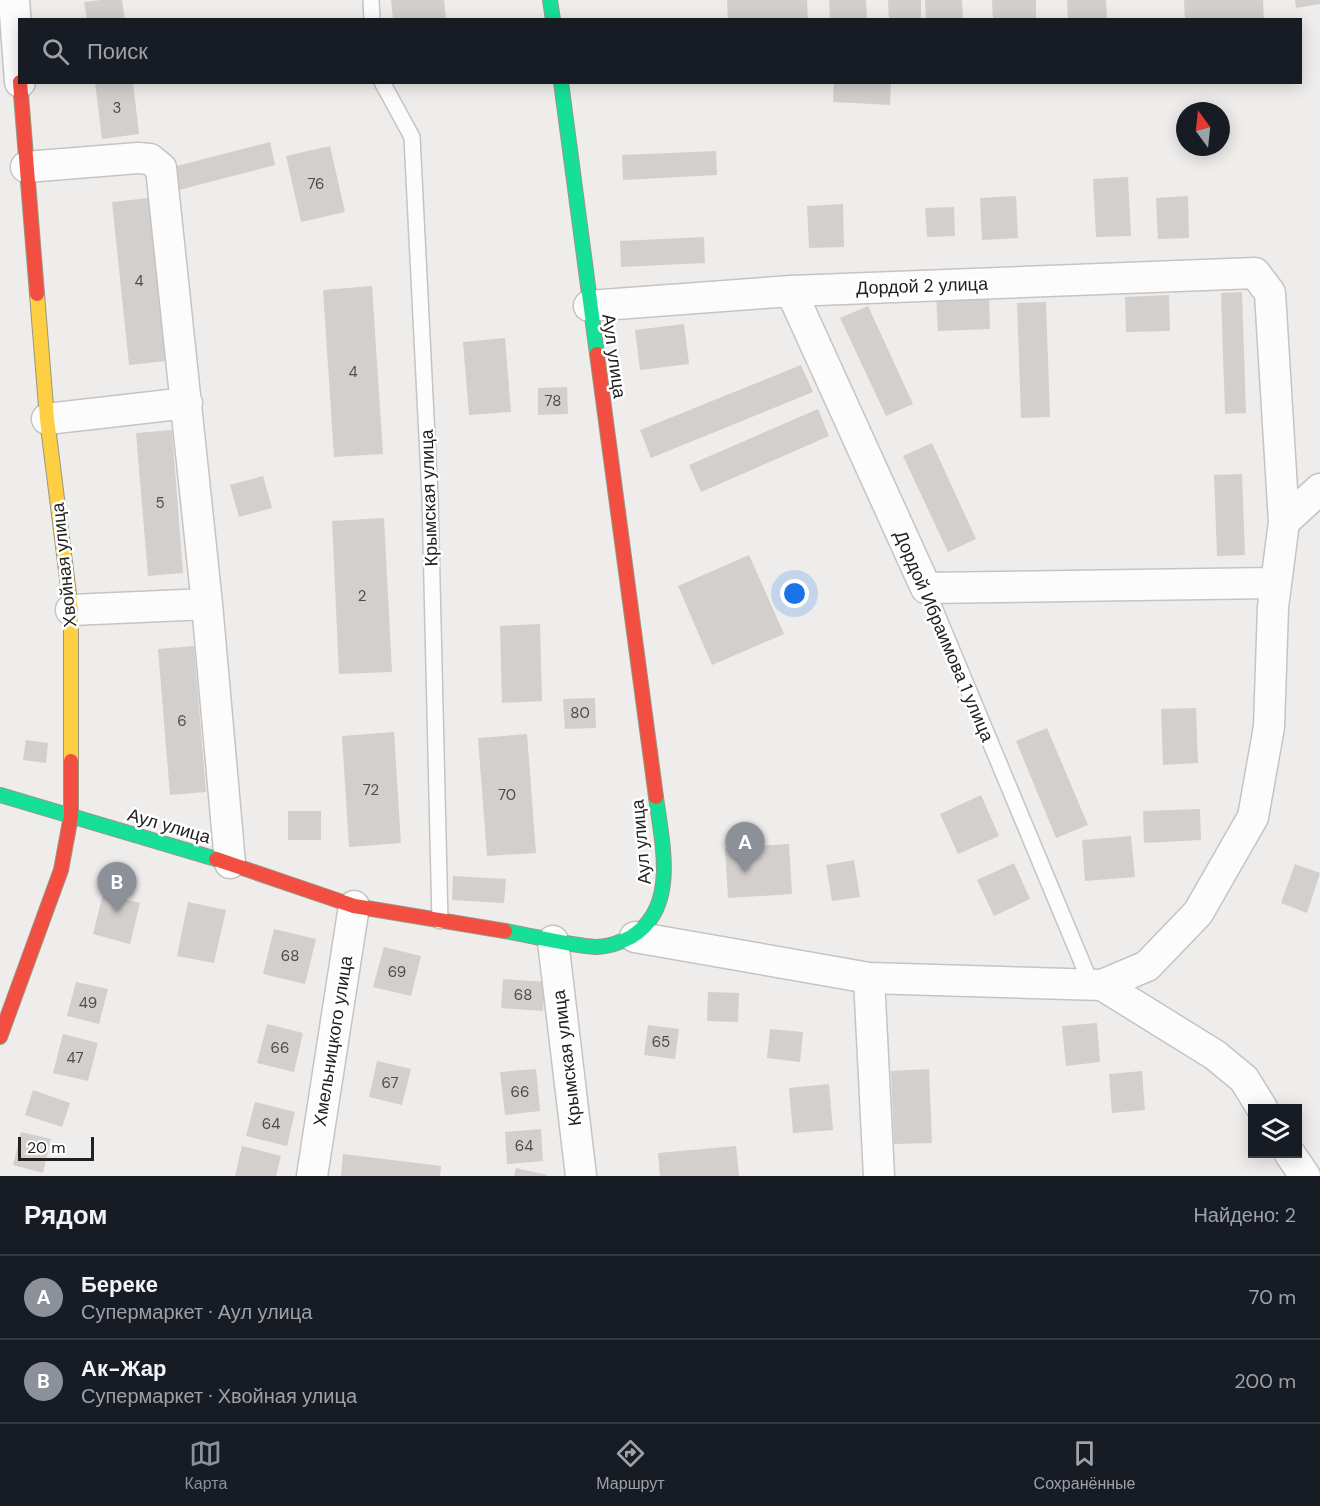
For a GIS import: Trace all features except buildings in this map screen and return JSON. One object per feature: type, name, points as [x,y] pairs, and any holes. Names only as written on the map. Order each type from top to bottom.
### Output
[{"type":"main road","points":[[550,0],[553,18]]},
{"type":"main road","name":"Хвойная улица","points":[[0,1037],[61,870],[71,816],[71,610],[46,419],[20,84]]},
{"type":"main road","name":"Аул улица","points":[[0,795],[230,863],[354,906],[598,947],[618,944],[635,937],[648,928],[663,901],[664,885],[657,807],[561,84]]},
{"type":"street","name":"Хвойная улица","points":[[14,0],[18,55]]},
{"type":"street","points":[[26,167],[138,158],[150,159],[161,168],[207,603],[230,863]]},
{"type":"street","name":"Дордой 2 улица","points":[[589,306],[791,291],[1255,273],[1270,293],[1284,522]]},
{"type":"street","name":"Дордой Ибраимова 1 улица","points":[[791,291],[926,588]]},
{"type":"street","points":[[46,419],[187,404]]},
{"type":"street","points":[[635,937],[869,978],[1096,985],[1147,966],[1198,913],[1253,817],[1269,727],[1276,583],[1284,522],[1320,489]]},
{"type":"street","points":[[926,588],[1276,583]]},
{"type":"street","points":[[71,610],[207,603]]},
{"type":"street","name":"Хмельницкого улица","points":[[312,1176],[354,906]]},
{"type":"street","name":"Крымская улица","points":[[553,941],[581,1176]]},
{"type":"street","points":[[869,978],[879,1176]]},
{"type":"street","points":[[1096,985],[1215,1054],[1244,1079],[1260,1104]]},
{"type":"street","points":[[1293,1158],[1305,1176]]},
{"type":"lane","points":[[371,0],[372,18]]},
{"type":"lane","name":"Крымская улица","points":[[383,84],[412,137],[430,497],[440,921]]},
{"type":"lane","name":"Дордой Ибраимова 1 улица","points":[[926,588],[1096,985]]},
{"type":"traffic: fast","points":[[550,0],[553,18]]},
{"type":"traffic: fast","points":[[561,84],[597,354]]},
{"type":"traffic: fast","points":[[0,795],[216,859]]},
{"type":"traffic: fast","points":[[505,931],[596,947],[627,939],[646,925],[656,910],[662,892],[664,874],[656,797]]},
{"type":"traffic: slow","points":[[37,294],[47,419],[71,610],[71,761]]},
{"type":"traffic: jam","points":[[20,84],[37,294]]},
{"type":"traffic: jam","points":[[597,354],[656,797]]},
{"type":"traffic: jam","points":[[0,1037],[61,870],[71,816],[71,761]]},
{"type":"traffic: jam","points":[[216,859],[354,906],[505,931]]},
{"type":"place","name":"Береке","points":[[745,872]]},
{"type":"place","name":"Ак-Жар","points":[[117,912]]}]
